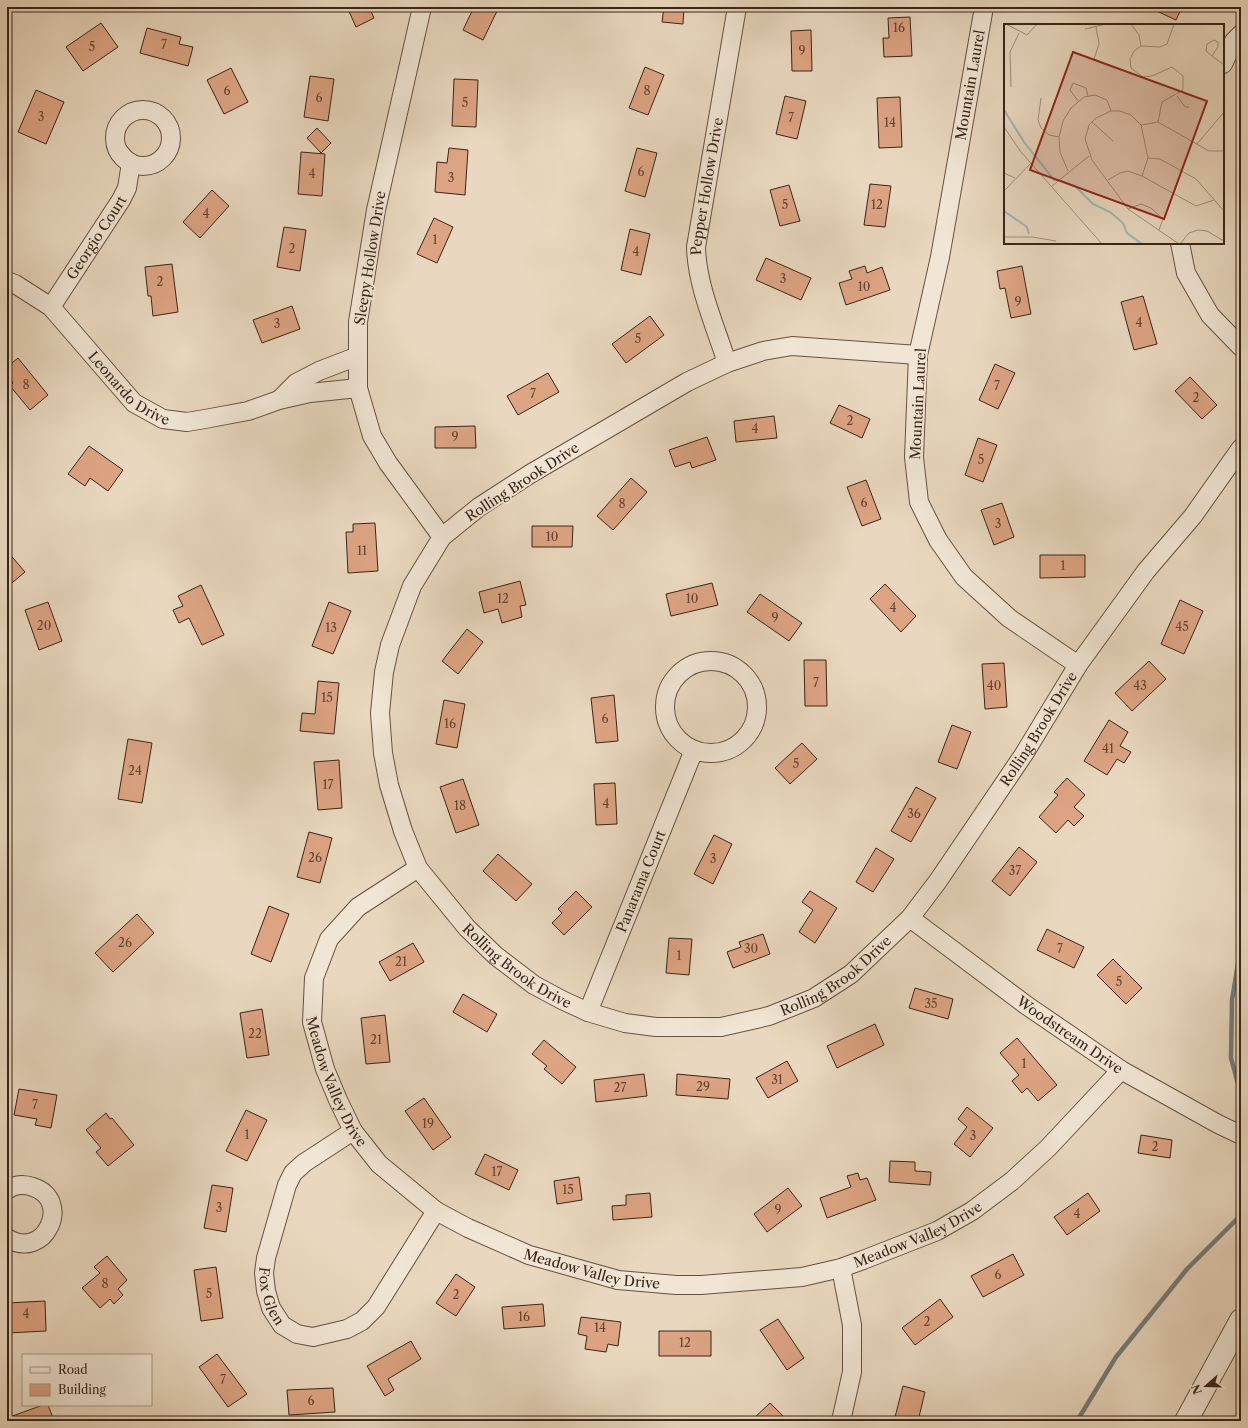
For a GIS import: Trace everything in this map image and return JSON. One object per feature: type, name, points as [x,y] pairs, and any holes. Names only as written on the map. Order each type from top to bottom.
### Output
[{"type":"street","name":"Sleepy Hollow Drive","points":[[422,7],[376,210],[358,322],[358,388],[372,436],[388,463],[442,537]]},
{"type":"street","name":"Pepper Hollow Drive","points":[[728,363],[701,283],[696,261],[696,247],[737,7]]},
{"type":"street","name":"Mountain Laurel","points":[[984,7],[940,256],[918,355],[914,456],[919,502],[938,540],[964,577],[1010,618],[1078,665]]},
{"type":"street","points":[[1224,62],[1234,41],[1241,34]]},
{"type":"street","name":"Georgio Court","points":[[51,307],[121,200],[127,188],[131,163]]},
{"type":"street","points":[[1180,244],[1186,273],[1210,315],[1241,346]]},
{"type":"street","name":"Leonardo Drive","points":[[7,281],[15,284],[51,307],[134,402],[162,419],[187,422],[248,411],[279,400],[310,393],[358,388]]},
{"type":"street","name":"Rolling Brook Drive","points":[[918,355],[792,346],[763,351],[728,363],[687,382],[530,474],[479,507],[442,537],[412,586],[390,645],[384,672],[381,706],[383,753],[389,785],[403,831],[418,868],[467,928],[496,956],[534,985],[588,1012],[625,1023],[656,1027],[721,1027],[769,1016],[814,998],[851,974],[910,918],[942,875],[1024,754],[1078,665],[1146,571],[1193,516],[1241,448]]},
{"type":"street","name":"Leonardo Drive","points":[[279,400],[296,383],[319,371],[358,356]]},
{"type":"street","points":[[709,661],[727,663],[742,673],[753,688],[757,705],[754,723],[745,739],[730,749],[712,753],[703,753],[694,750],[679,741],[669,726],[664,709],[667,691],[677,676],[691,665],[709,661]]},
{"type":"street","name":"Panarama Court","points":[[588,1012],[694,750]]},
{"type":"street","name":"Meadow Valley Drive","points":[[418,868],[358,906],[329,939],[314,978],[312,1022],[325,1069],[353,1131],[379,1164],[436,1211],[468,1228],[529,1255],[618,1280],[676,1285],[701,1285],[802,1277],[841,1268],[937,1231],[972,1211],[1012,1181],[1048,1148],[1121,1070]]},
{"type":"street","name":"Woodstream Drive","points":[[910,918],[1026,1005],[1121,1070],[1218,1124],[1241,1135]]},
{"type":"street","name":"Fox Glen","points":[[353,1131],[304,1163],[293,1173],[287,1185],[266,1258],[264,1273],[266,1291],[271,1308],[282,1325],[296,1334],[313,1336],[347,1329],[362,1321],[376,1307],[436,1211]]},
{"type":"street","points":[[7,1190],[19,1185],[36,1187],[49,1199],[53,1216],[47,1232],[34,1242],[18,1243],[7,1238]]},
{"type":"street","points":[[841,1268],[852,1325],[852,1372],[842,1421]]},
{"type":"street","points":[[1186,1421],[1241,1320]]},
{"type":"building","points":[[347,7],[369,7],[374,18],[356,27]]},
{"type":"building","points":[[474,7],[499,7],[483,40],[463,30]]},
{"type":"building","points":[[664,7],[684,7],[683,24],[662,22]]},
{"type":"building","points":[[1148,7],[1182,7],[1176,20]]},
{"type":"building","points":[[910,17],[912,56],[884,57],[883,38],[889,38],[888,18]]},
{"type":"building","points":[[101,23],[118,47],[83,71],[66,47]]},
{"type":"building","points":[[147,28],[181,37],[179,44],[193,47],[188,66],[140,53]]},
{"type":"building","points":[[811,30],[812,71],[792,71],[791,31]]},
{"type":"building","points":[[645,67],[664,75],[648,115],[629,108]]},
{"type":"building","points":[[231,68],[248,102],[224,114],[207,80]]},
{"type":"building","points":[[310,76],[334,79],[328,121],[304,117]]},
{"type":"building","points":[[454,79],[478,80],[476,127],[452,126]]},
{"type":"building","points":[[36,90],[64,102],[46,144],[18,132]]},
{"type":"building","points":[[785,96],[806,101],[797,139],[776,134]]},
{"type":"building","points":[[900,97],[902,147],[879,148],[877,98]]},
{"type":"building","points":[[317,128],[331,143],[321,153],[307,138]]},
{"type":"building","points":[[449,148],[468,150],[465,195],[435,192],[437,162],[447,163]]},
{"type":"building","points":[[637,148],[657,153],[645,197],[625,191]]},
{"type":"building","points":[[301,152],[325,154],[322,196],[298,194]]},
{"type":"building","points":[[870,184],[891,186],[885,227],[864,225]]},
{"type":"building","points":[[789,185],[800,221],[780,226],[770,190]]},
{"type":"building","points":[[212,190],[229,206],[200,238],[183,222]]},
{"type":"building","points":[[434,218],[453,227],[437,263],[417,254]]},
{"type":"building","points":[[284,227],[306,230],[300,271],[277,267]]},
{"type":"building","points":[[630,229],[650,234],[641,275],[621,270]]},
{"type":"building","points":[[766,258],[811,278],[801,300],[756,280]]},
{"type":"building","points":[[172,264],[178,312],[153,316],[151,296],[148,296],[145,267]]},
{"type":"building","points":[[865,266],[867,273],[882,267],[890,290],[846,305],[839,283],[852,279],[849,271]]},
{"type":"building","points":[[1022,266],[1031,314],[1011,318],[1005,288],[1000,289],[997,271]]},
{"type":"building","points":[[1143,296],[1157,344],[1134,350],[1121,302]]},
{"type":"building","points":[[292,306],[300,329],[262,343],[253,320]]},
{"type":"building","points":[[650,316],[664,335],[626,363],[612,344]]},
{"type":"building","points":[[18,358],[48,395],[30,410],[10,386],[13,383],[7,375],[7,367]]},
{"type":"building","points":[[995,364],[1015,373],[998,409],[979,400]]},
{"type":"building","points":[[548,373],[559,392],[518,415],[507,396]]},
{"type":"building","points":[[1190,377],[1217,405],[1202,419],[1175,391]]},
{"type":"building","points":[[839,405],[870,419],[862,438],[830,423]]},
{"type":"building","points":[[774,416],[777,438],[736,442],[734,421]]},
{"type":"building","points":[[475,426],[476,448],[435,448],[435,427]]},
{"type":"building","points":[[707,437],[716,460],[692,468],[690,462],[675,467],[669,450]]},
{"type":"building","points":[[978,438],[997,445],[983,482],[965,475]]},
{"type":"building","points":[[89,446],[123,470],[108,491],[90,478],[85,486],[68,474]]},
{"type":"building","points":[[631,478],[647,492],[613,530],[597,516]]},
{"type":"building","points":[[866,480],[881,519],[862,526],[847,487]]},
{"type":"building","points":[[1002,503],[1014,537],[994,545],[981,510]]},
{"type":"building","points":[[375,523],[378,571],[348,573],[346,532],[353,532],[353,524]]},
{"type":"building","points":[[532,526],[573,526],[572,547],[532,547]]},
{"type":"building","points":[[7,551],[25,572],[7,587]]},
{"type":"building","points":[[1040,555],[1085,555],[1085,577],[1040,578]]},
{"type":"building","points":[[520,581],[526,605],[520,606],[522,617],[502,623],[498,609],[484,613],[479,592]]},
{"type":"building","points":[[712,583],[718,605],[671,616],[666,594]]},
{"type":"building","points":[[885,584],[916,616],[901,632],[870,599]]},
{"type":"building","points":[[201,585],[224,635],[202,645],[189,618],[179,623],[173,610],[183,606],[178,596]]},
{"type":"building","points":[[760,594],[802,623],[789,641],[747,612]]},
{"type":"building","points":[[1180,600],[1203,611],[1184,654],[1161,644]]},
{"type":"building","points":[[48,602],[62,641],[39,650],[25,610]]},
{"type":"building","points":[[329,602],[351,611],[333,654],[312,646]]},
{"type":"building","points":[[467,629],[483,642],[458,674],[442,661]]},
{"type":"building","points":[[804,660],[826,660],[827,706],[805,706]]},
{"type":"building","points":[[1149,661],[1166,679],[1132,711],[1115,693]]},
{"type":"building","points":[[1004,663],[1007,707],[985,709],[982,664]]},
{"type":"building","points":[[318,681],[339,683],[334,734],[300,731],[302,713],[315,714]]},
{"type":"building","points":[[614,695],[618,741],[596,743],[591,698]]},
{"type":"building","points":[[444,700],[465,704],[457,748],[436,744]]},
{"type":"building","points":[[1109,720],[1128,732],[1120,746],[1131,752],[1124,763],[1117,759],[1107,775],[1084,761]]},
{"type":"building","points":[[952,725],[971,732],[957,769],[938,762]]},
{"type":"building","points":[[128,739],[152,743],[142,803],[118,799]]},
{"type":"building","points":[[802,743],[817,759],[790,784],[775,768]]},
{"type":"building","points":[[339,760],[342,808],[318,810],[314,762]]},
{"type":"building","points":[[1067,778],[1085,795],[1074,807],[1084,816],[1074,826],[1068,820],[1056,833],[1039,817],[1058,795],[1054,792]]},
{"type":"building","points":[[463,779],[479,825],[456,833],[440,787]]},
{"type":"building","points":[[615,783],[617,824],[596,825],[594,784]]},
{"type":"building","points":[[916,787],[936,798],[911,842],[891,831]]},
{"type":"building","points":[[309,832],[332,838],[320,883],[297,877]]},
{"type":"building","points":[[714,835],[732,844],[713,884],[694,874]]},
{"type":"building","points":[[1019,847],[1037,862],[1010,896],[992,881]]},
{"type":"building","points":[[876,848],[894,859],[873,892],[856,882]]},
{"type":"building","points":[[498,854],[532,884],[516,901],[483,871]]},
{"type":"building","points":[[576,891],[592,907],[564,935],[552,923],[562,913],[558,909]]},
{"type":"building","points":[[810,891],[837,908],[815,943],[799,932],[813,910],[802,902]]},
{"type":"building","points":[[269,906],[289,914],[271,962],[251,954]]},
{"type":"building","points":[[137,914],[154,933],[113,972],[95,953]]},
{"type":"building","points":[[1047,929],[1084,947],[1074,968],[1037,950]]},
{"type":"building","points":[[763,934],[770,954],[733,968],[727,952],[741,947],[739,942]]},
{"type":"building","points":[[669,938],[692,939],[689,975],[666,973]]},
{"type":"building","points":[[413,943],[424,962],[390,981],[379,962]]},
{"type":"building","points":[[1113,959],[1142,988],[1126,1004],[1097,975]]},
{"type":"building","points":[[915,988],[953,999],[948,1019],[909,1008]]},
{"type":"building","points":[[463,994],[497,1014],[487,1032],[453,1012]]},
{"type":"building","points":[[262,1009],[269,1055],[247,1058],[240,1013]]},
{"type":"building","points":[[385,1015],[390,1062],[366,1064],[361,1018]]},
{"type":"building","points":[[875,1024],[884,1045],[837,1068],[827,1046]]},
{"type":"building","points":[[1017,1038],[1057,1085],[1038,1101],[1027,1088],[1022,1093],[1012,1081],[1019,1075],[1000,1053]]},
{"type":"building","points":[[544,1040],[576,1067],[562,1084],[544,1069],[547,1066],[532,1054]]},
{"type":"building","points":[[787,1061],[798,1081],[768,1098],[756,1078]]},
{"type":"building","points":[[644,1074],[647,1096],[596,1102],[594,1080]]},
{"type":"building","points":[[677,1074],[730,1079],[728,1099],[676,1095]]},
{"type":"building","points":[[19,1089],[57,1095],[51,1128],[35,1125],[37,1119],[14,1115]]},
{"type":"building","points":[[424,1098],[451,1137],[433,1150],[405,1111]]},
{"type":"building","points":[[967,1107],[993,1128],[970,1157],[954,1144],[967,1127],[958,1119]]},
{"type":"building","points":[[246,1110],[267,1120],[247,1161],[226,1151]]},
{"type":"building","points":[[106,1113],[110,1119],[112,1118],[134,1145],[108,1166],[96,1152],[101,1148],[86,1130]]},
{"type":"building","points":[[1141,1135],[1172,1140],[1170,1158],[1138,1153]]},
{"type":"building","points":[[485,1154],[518,1170],[509,1190],[475,1174]]},
{"type":"building","points":[[890,1161],[915,1162],[915,1171],[931,1172],[930,1185],[889,1182]]},
{"type":"building","points":[[858,1173],[860,1180],[867,1178],[876,1200],[827,1218],[820,1198],[851,1187],[847,1176]]},
{"type":"building","points":[[579,1177],[582,1200],[557,1204],[554,1181]]},
{"type":"building","points":[[212,1185],[233,1188],[226,1232],[204,1228]]},
{"type":"building","points":[[788,1188],[802,1206],[767,1232],[754,1214]]},
{"type":"building","points":[[650,1193],[652,1217],[613,1220],[612,1206],[626,1205],[626,1195]]},
{"type":"building","points":[[1088,1193],[1100,1211],[1067,1235],[1054,1217]]},
{"type":"building","points":[[1013,1254],[1024,1275],[983,1297],[971,1276]]},
{"type":"building","points":[[107,1256],[127,1280],[118,1289],[123,1295],[114,1304],[110,1299],[100,1308],[82,1288],[100,1273],[94,1267]]},
{"type":"building","points":[[216,1267],[223,1318],[201,1321],[194,1270]]},
{"type":"building","points":[[456,1274],[475,1287],[456,1316],[436,1303]]},
{"type":"building","points":[[940,1299],[953,1317],[915,1345],[902,1328]]},
{"type":"building","points":[[45,1301],[46,1331],[7,1333],[7,1303]]},
{"type":"building","points":[[543,1304],[545,1326],[504,1329],[502,1307]]},
{"type":"building","points":[[581,1317],[621,1322],[618,1346],[608,1344],[606,1352],[585,1349],[587,1336],[578,1334]]},
{"type":"building","points":[[778,1319],[804,1358],[787,1370],[760,1330]]},
{"type":"building","points":[[659,1331],[711,1331],[711,1356],[659,1356]]},
{"type":"building","points":[[411,1341],[421,1359],[388,1379],[394,1390],[385,1396],[367,1366]]},
{"type":"building","points":[[217,1354],[247,1394],[228,1407],[199,1367]]},
{"type":"building","points":[[903,1386],[925,1392],[918,1421],[894,1421]]},
{"type":"building","points":[[333,1388],[335,1412],[289,1415],[287,1390]]},
{"type":"building","points":[[770,1403],[788,1421],[751,1421]]},
{"type":"building","points":[[40,1406],[48,1406],[53,1418],[45,1421],[7,1421],[7,1418]]},
{"type":"waterway","points":[[1241,945],[1232,1000],[1231,1058],[1241,1095]]},
{"type":"waterway","points":[[1077,1421],[1116,1357],[1187,1269],[1241,1214]]}]
